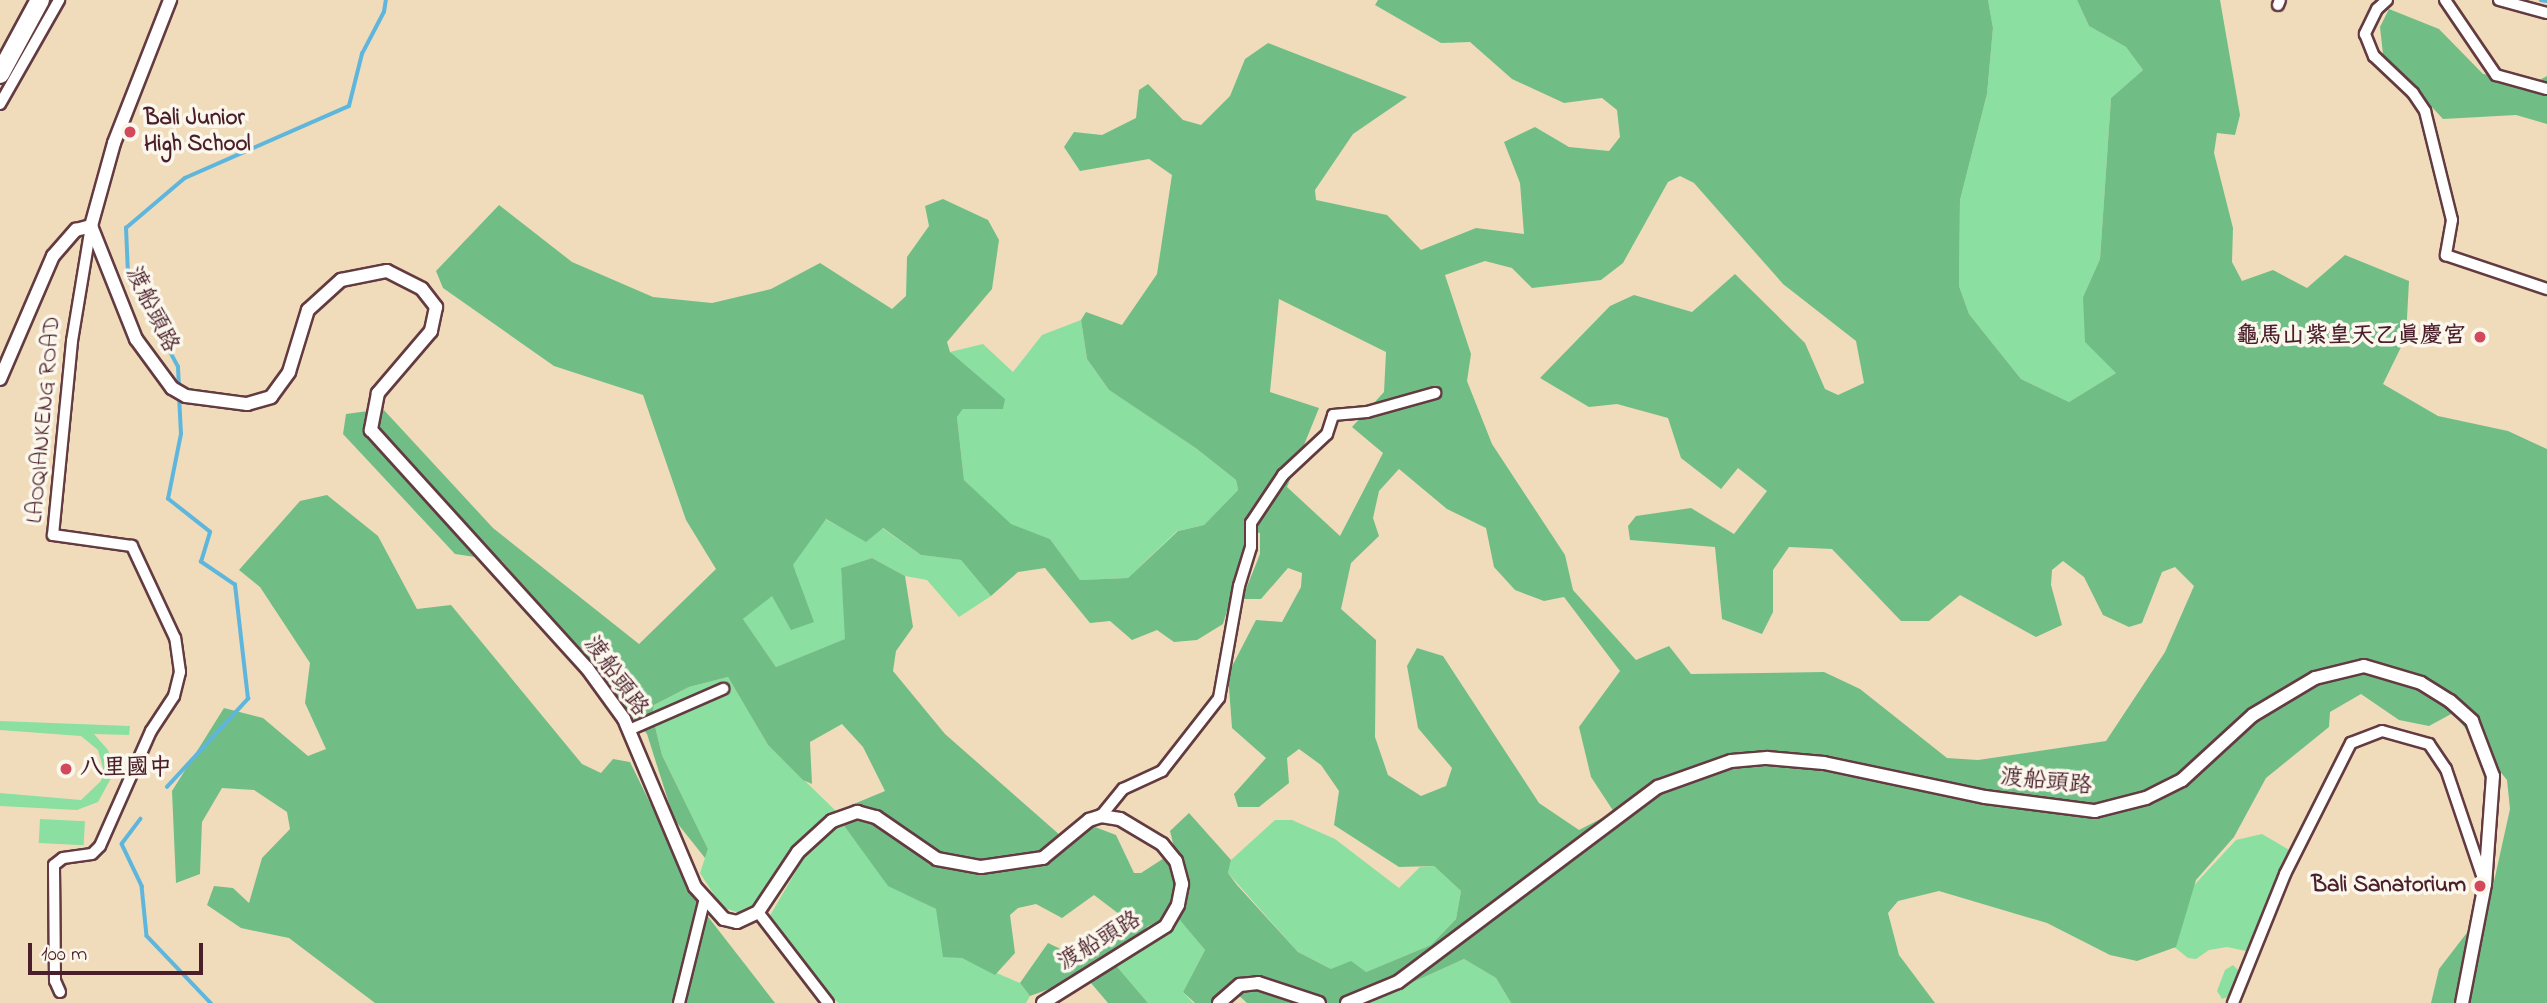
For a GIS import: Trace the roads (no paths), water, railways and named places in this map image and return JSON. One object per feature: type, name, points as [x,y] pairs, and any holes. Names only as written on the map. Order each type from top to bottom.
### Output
[{"type":"highway","points":[[0,74],[40,0]]},
{"type":"street","points":[[0,104],[59,0]]},
{"type":"street","name":"LAOQIANKENG ROAD","points":[[60,992],[55,981],[54,864],[63,858],[92,854],[100,846],[151,732],[174,696],[180,672],[175,638],[132,546],[53,536],[72,341],[91,226],[114,144],[170,0]]},
{"type":"street","points":[[2387,0],[2377,9],[2365,34],[2374,56],[2413,93],[2425,111],[2452,220],[2446,255],[2547,289]]},
{"type":"street","points":[[2445,0],[2496,75],[2547,89]]},
{"type":"street","points":[[2500,0],[2547,13]]},
{"type":"street","name":"LAOQIANKENG ROAD","points":[[0,379],[53,257],[76,230],[91,226]]},
{"type":"street","name":"渡船頭路","points":[[91,226],[136,339],[172,388],[186,396],[247,404],[271,397],[289,372],[308,310],[341,280],[387,271],[422,289],[436,307],[431,331],[378,393],[371,430],[587,668],[629,730],[678,849],[705,898],[724,919],[737,922],[758,912]]},
{"type":"street","points":[[828,1003],[758,912],[798,852],[832,821],[857,812],[876,817],[937,859],[981,867],[1043,858],[1065,844],[1089,820],[1101,816],[1123,789],[1162,771],[1219,698],[1239,586],[1251,547],[1251,523],[1283,475],[1327,433],[1332,415],[1367,412],[1435,393]]},
{"type":"street","name":"渡船頭路","points":[[1347,1003],[1398,982],[1658,787],[1731,761],[1767,758],[1824,763],[1985,797],[2095,811],[2146,798],[2182,780],[2253,715],[2315,678],[2364,666],[2421,683],[2472,721],[2493,776],[2485,884],[2462,1003]]},
{"type":"street","points":[[629,730],[723,689]]},
{"type":"street","points":[[2233,1003],[2285,874],[2351,743],[2382,731],[2429,744],[2446,769],[2485,884]]},
{"type":"street","name":"渡船頭路","points":[[1043,1003],[1148,940],[1166,926],[1178,905],[1182,884],[1177,861],[1162,844],[1120,819],[1101,816]]},
{"type":"street","points":[[679,1003],[705,898]]},
{"type":"street","points":[[1219,1003],[1240,985],[1258,983],[1319,1003]]},
{"type":"waterway","points":[[179,387],[178,367],[128,274],[126,228],[185,178],[349,106],[362,54],[384,12],[386,0]]},
{"type":"waterway","points":[[2541,0],[2547,1]]},
{"type":"waterway","points":[[167,787],[248,699],[235,585],[201,562],[210,532],[168,499],[181,434],[179,395]]},
{"type":"waterway","points":[[141,819],[122,844],[142,886],[147,936],[211,1003]]},
{"type":"place","name":"Bali Junior High School","points":[[130,132]]},
{"type":"place","name":"龜馬山紫皇天乙真慶宮","points":[[2480,337]]},
{"type":"place","name":"八里國中","points":[[66,769]]},
{"type":"place","name":"Bali Sanatorium","points":[[2480,886]]}]
